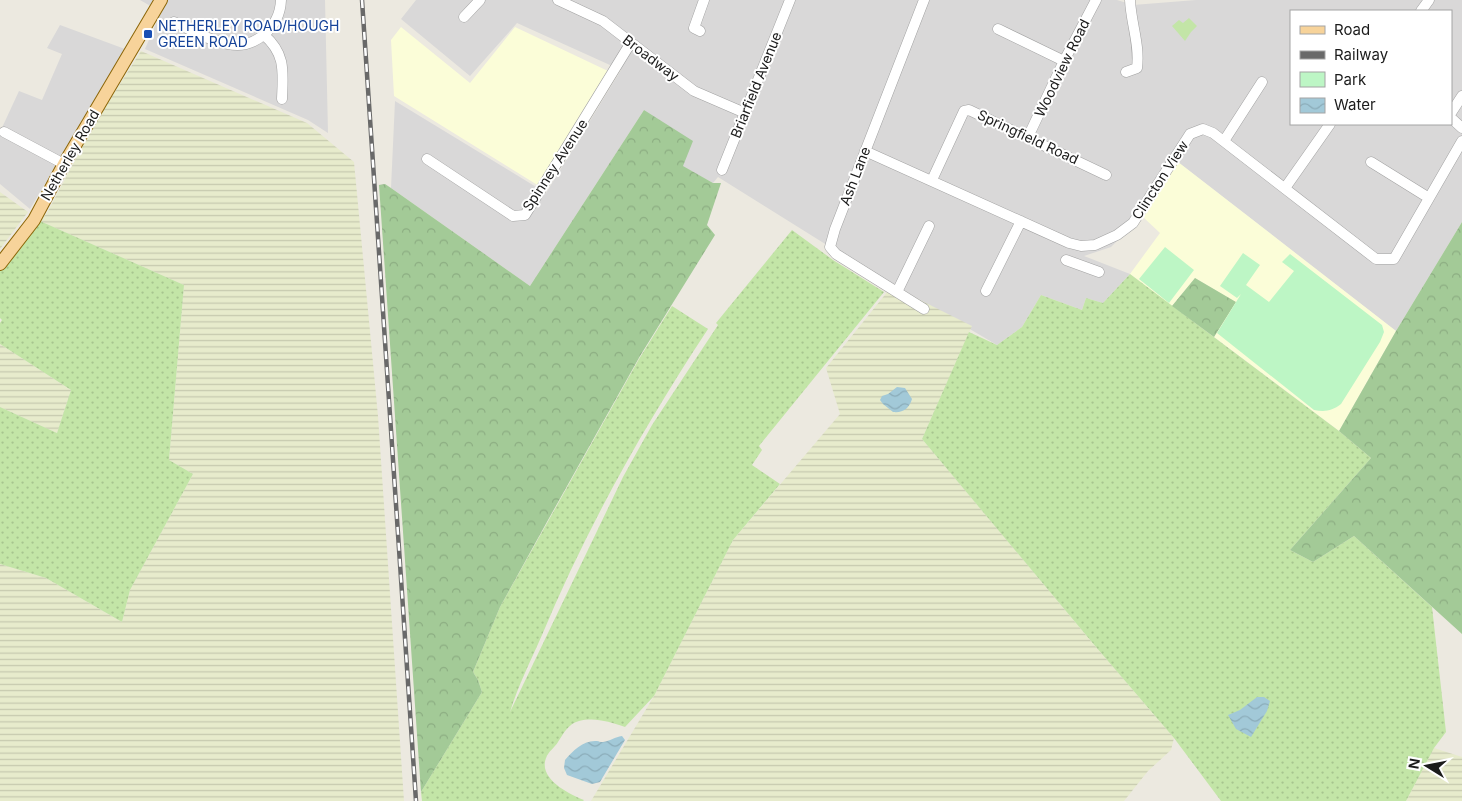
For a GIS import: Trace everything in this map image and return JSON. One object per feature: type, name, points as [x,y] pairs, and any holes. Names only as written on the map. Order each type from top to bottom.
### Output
[{"type":"main road","name":"Netherley Road","points":[[0,264],[34,220],[64,164],[161,0]]},
{"type":"street","points":[[174,22],[229,44],[242,44],[268,32],[277,20],[281,8],[281,0]]},
{"type":"street","points":[[464,17],[480,0]]},
{"type":"street","name":"Broadway","points":[[558,0],[603,21],[630,44],[694,91],[745,113]]},
{"type":"street","points":[[700,31],[694,28],[704,0]]},
{"type":"street","name":"Briarfield Avenue","points":[[722,170],[790,0]]},
{"type":"street","name":"Ash Lane","points":[[924,0],[830,246],[836,254],[924,309]]},
{"type":"street","name":"Woodview Road","points":[[1028,137],[1064,60],[1096,0]]},
{"type":"street","points":[[1126,72],[1137,68],[1138,56],[1130,12],[1130,0]]},
{"type":"street","points":[[998,29],[1064,60]]},
{"type":"street","points":[[264,35],[274,44],[280,55],[283,67],[282,99]]},
{"type":"street","name":"Spinney Avenue","points":[[427,159],[513,216],[525,215],[630,44]]},
{"type":"street","points":[[1224,141],[1262,82]]},
{"type":"street","points":[[1452,111],[1462,96]]},
{"type":"street","name":"Springfield Road","points":[[932,180],[964,111],[970,110],[1106,174]]},
{"type":"street","points":[[1452,119],[1462,128]]},
{"type":"street","points":[[1286,188],[1329,125]]},
{"type":"street","name":"Clincton View","points":[[1081,246],[1096,245],[1117,235],[1133,223],[1190,134],[1202,129],[1213,133],[1224,141],[1376,259],[1394,259],[1462,141]]},
{"type":"street","points":[[4,132],[64,164]]},
{"type":"street","points":[[865,151],[1069,243],[1081,246],[1077,264]]},
{"type":"street","points":[[1371,162],[1429,198]]},
{"type":"street","points":[[986,291],[1022,221]]},
{"type":"street","points":[[897,292],[928,226]]},
{"type":"street","points":[[1066,260],[1099,272]]},
{"type":"shaded area","points":[[140,0],[325,0],[328,133],[308,120],[145,49],[161,12]]},
{"type":"shaded area","points":[[416,0],[1117,0],[1133,5],[1196,0],[1462,0],[1462,222],[1396,331],[1178,162],[1142,216],[1111,247],[1084,256],[1130,274],[1103,303],[1086,298],[1082,310],[1041,295],[1022,327],[997,345],[830,247],[718,177],[713,183],[682,166],[644,110],[530,286],[391,188],[395,101],[546,193],[621,70],[517,23],[470,76],[401,19]]},
{"type":"shaded area","points":[[60,25],[125,49],[30,209],[0,184],[0,132],[19,91],[42,100],[62,54],[47,48]]},
{"type":"shaded area","points":[[401,27],[470,83],[515,27],[608,71],[539,186],[394,96],[391,40]]},
{"type":"shaded area","points":[[141,51],[307,123],[354,162],[378,416],[404,801],[0,801],[0,564],[46,578],[122,622],[130,590],[193,474],[169,460],[184,285],[40,221],[47,213],[92,128]]},
{"type":"shaded area","points":[[1178,162],[1396,331],[1339,431],[1214,337],[1235,302],[1195,278],[1172,306],[1130,274],[1160,233],[1142,216]]},
{"type":"shaded area","points":[[0,192],[28,212],[0,249]]},
{"type":"shaded area","points":[[892,286],[972,326],[922,439],[1174,738],[1171,750],[1148,771],[1124,801],[591,801],[654,696],[733,540],[840,414],[826,368]]},
{"type":"shaded area","points":[[0,344],[71,390],[57,433],[0,407]]},
{"type":"shaded area","points":[[1434,748],[1462,757],[1462,801],[1406,801]]},
{"type":"green space","points":[[1189,18],[1197,26],[1185,41],[1172,26],[1179,20],[1183,23]]},
{"type":"green space","points":[[644,110],[693,141],[683,166],[713,183],[721,183],[707,225],[715,235],[640,356],[500,607],[473,672],[482,692],[421,792],[379,185],[385,184],[391,188],[530,286]]},
{"type":"green space","points":[[40,221],[184,285],[169,460],[193,474],[130,590],[122,622],[46,578],[0,564],[0,407],[57,433],[71,390],[0,344],[0,323],[2,320],[0,318],[0,270]]},
{"type":"green space","points":[[1462,222],[1462,634],[1354,536],[1313,562],[1290,550],[1371,458],[1339,431],[1396,331]]},
{"type":"green space","points":[[792,230],[833,260],[884,292],[759,446],[762,450],[752,465],[780,484],[733,540],[654,696],[625,727],[597,720],[575,722],[567,729],[548,754],[545,766],[546,773],[556,785],[583,801],[422,801],[421,792],[482,692],[473,672],[500,607],[639,359],[672,306],[708,329],[639,440],[597,516],[559,595],[510,712],[623,477],[652,425],[718,325],[716,323]]},
{"type":"green space","points":[[1165,247],[1194,270],[1169,303],[1139,279]]},
{"type":"green space","points":[[1243,253],[1260,265],[1246,285],[1269,302],[1294,271],[1282,262],[1290,254],[1382,325],[1384,332],[1380,342],[1341,404],[1335,408],[1322,411],[1314,410],[1217,333],[1241,294],[1237,298],[1220,286]]},
{"type":"green space","points":[[1130,274],[1339,431],[1371,458],[1290,550],[1313,562],[1354,536],[1432,607],[1446,732],[1434,748],[1406,801],[1221,801],[1174,738],[922,439],[969,332],[997,345],[1022,327],[1041,295],[1082,310],[1086,298],[1103,303]]},
{"type":"green space","points":[[1195,278],[1236,302],[1214,337],[1172,306]]},
{"type":"water","points":[[897,387],[905,388],[912,399],[905,410],[893,412],[880,400],[882,396]]},
{"type":"water","points":[[1257,697],[1264,697],[1270,701],[1267,711],[1251,737],[1236,729],[1228,715],[1240,710]]},
{"type":"water","points":[[622,736],[625,740],[600,782],[592,784],[567,775],[564,768],[565,760],[578,747],[590,741],[603,742]]},
{"type":"railway","points":[[362,0],[416,801]]},
{"type":"place","name":"NETHERLEY ROAD/HOUGH GREEN ROAD","points":[[148,34]]}]
